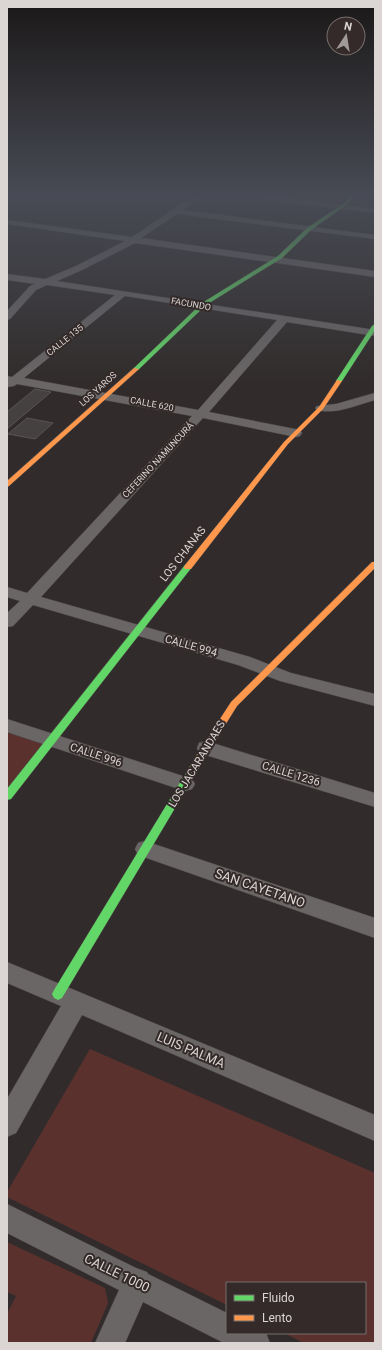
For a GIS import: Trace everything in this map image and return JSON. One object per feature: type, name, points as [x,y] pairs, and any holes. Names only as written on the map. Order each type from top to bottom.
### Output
[{"type":"street","points":[[7,317],[33,288],[43,282],[79,268],[100,257]]},
{"type":"street","points":[[255,257],[375,274]]},
{"type":"street","name":"LOS YAROS","points":[[7,485],[107,396],[202,306],[278,257]]},
{"type":"street","name":"FACUNDO","points":[[7,277],[123,293],[283,320],[373,330]]},
{"type":"street","name":"CALLE 135","points":[[10,382],[123,293]]},
{"type":"street","name":"CEFERINO NAMUNCURÁ","points":[[7,622],[201,414],[283,320]]},
{"type":"street","name":"LOS CHANAS","points":[[7,796],[286,443],[321,408],[373,330]]},
{"type":"street","name":"CALLE 620","points":[[10,382],[107,396],[296,433]]},
{"type":"street","points":[[321,408],[337,407],[375,396]]},
{"type":"street","name":"LOS JACARANDAES","points":[[7,1124],[68,998],[145,849],[234,704],[375,564]]},
{"type":"street","name":"CALLE 994","points":[[7,592],[244,662],[268,671],[375,700]]},
{"type":"street","name":"CALLE 996","points":[[7,725],[185,784]]},
{"type":"street","name":"CALLE 1236","points":[[206,748],[375,800]]},
{"type":"street","name":"SAN CAYETANO","points":[[145,849],[375,928]]},
{"type":"street","name":"LUIS PALMA","points":[[7,972],[375,1128]]},
{"type":"street","name":"CALLE 1000","points":[[7,1218],[137,1282],[226,1328]]},
{"type":"street","points":[[110,1343],[137,1282]]},
{"type":"street","points":[[237,1334],[255,1343]]},
{"type":"shaded area","points":[[7,725],[51,740],[7,796]]},
{"type":"shaded area","points":[[90,1049],[375,1173],[375,1343],[304,1343],[286,1334],[366,1334],[366,1282],[226,1282],[226,1305],[7,1197],[7,1192]]},
{"type":"shaded area","points":[[7,1242],[105,1288],[108,1303],[91,1343],[7,1343],[7,1314],[16,1296],[7,1292]]},
{"type":"building","points":[[35,389],[51,392],[7,429],[7,412]]},
{"type":"building","points":[[27,418],[53,423],[35,439],[8,434]]},
{"type":"traffic: fast","points":[[136,369],[204,304],[280,257]]},
{"type":"traffic: fast","points":[[339,381],[375,326]]},
{"type":"traffic: fast","points":[[7,796],[188,567]]},
{"type":"traffic: fast","points":[[58,994],[201,756]]},
{"type":"traffic: slow","points":[[7,485],[136,369]]},
{"type":"traffic: slow","points":[[188,567],[286,443],[321,408],[339,381]]},
{"type":"traffic: slow","points":[[201,756],[234,704],[375,564]]}]
